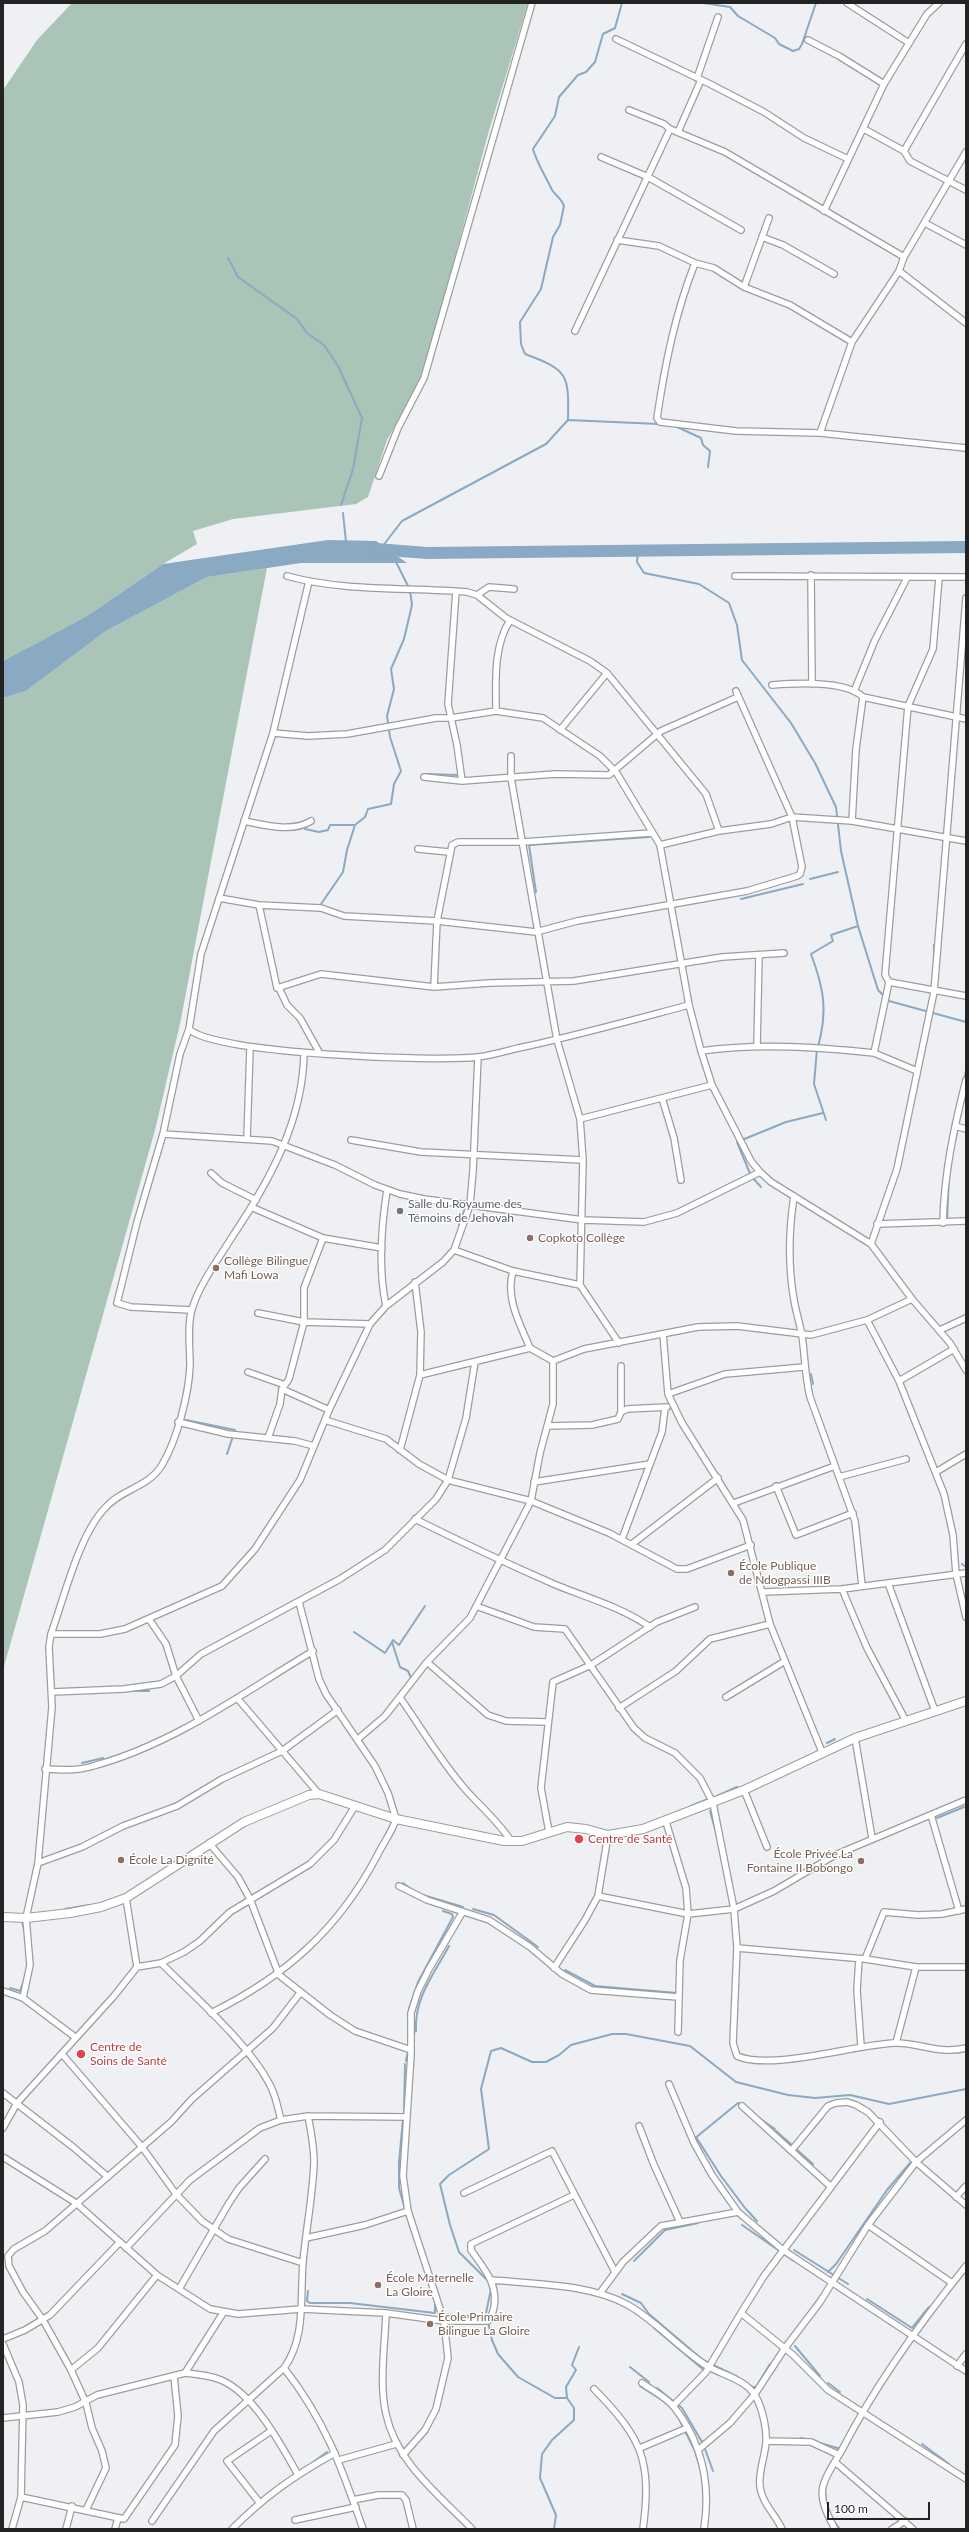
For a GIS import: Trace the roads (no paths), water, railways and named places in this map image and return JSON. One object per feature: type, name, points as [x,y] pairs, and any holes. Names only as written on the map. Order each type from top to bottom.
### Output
[{"type":"main road","points":[[3,1917],[26,1918],[101,1908],[126,1898],[210,1843],[264,1812],[309,1795],[319,1794],[396,1819],[511,1841],[522,1841],[567,1827],[586,1829],[608,1835],[643,1830],[744,1790],[822,1752],[855,1738],[966,1701]]},
{"type":"street","points":[[379,476],[398,428],[424,378],[532,3]]},
{"type":"street","points":[[847,3],[909,43]]},
{"type":"street","points":[[824,211],[884,84],[927,14],[938,3]]},
{"type":"street","points":[[678,132],[699,79],[718,17]]},
{"type":"street","points":[[616,39],[764,112],[804,138],[848,159]]},
{"type":"street","points":[[808,40],[839,56],[884,84]]},
{"type":"street","points":[[904,151],[966,44]]},
{"type":"street","points":[[629,110],[664,124],[670,129],[725,152],[904,257]]},
{"type":"street","points":[[575,331],[670,129]]},
{"type":"street","points":[[864,129],[904,151],[910,161],[966,190]]},
{"type":"street","points":[[820,433],[852,342],[899,271],[904,257],[950,183],[966,152]]},
{"type":"street","points":[[601,156],[648,176],[740,230]]},
{"type":"street","points":[[744,287],[769,218]]},
{"type":"street","points":[[925,223],[966,245]]},
{"type":"street","points":[[762,237],[783,245],[834,274]]},
{"type":"street","points":[[617,240],[659,246],[695,263],[722,272],[744,287],[790,304],[852,342]]},
{"type":"street","points":[[695,263],[680,301],[665,361],[658,421],[736,431],[820,433],[966,448]]},
{"type":"street","points":[[899,271],[966,323]]},
{"type":"street","points":[[811,575],[812,684]]},
{"type":"street","points":[[735,576],[811,575],[907,578],[966,577]]},
{"type":"street","points":[[287,576],[309,581],[402,590],[456,591],[477,595],[510,620],[590,661],[607,673],[706,794],[719,831]]},
{"type":"street","points":[[855,689],[875,640],[907,578]]},
{"type":"street","points":[[874,1053],[889,982],[885,974],[885,969],[899,830],[908,706],[933,649],[939,578]]},
{"type":"street","points":[[192,1310],[131,1307],[117,1304],[137,1222],[163,1134],[180,1054],[189,1029],[201,954],[273,734],[309,581]]},
{"type":"street","points":[[477,595],[489,587],[514,589]]},
{"type":"street","points":[[456,591],[449,663],[448,704],[452,718],[462,781]]},
{"type":"street","points":[[871,1244],[898,1169],[934,992],[966,598]]},
{"type":"street","points":[[496,711],[497,654],[504,629],[510,620]]},
{"type":"street","points":[[560,730],[607,673]]},
{"type":"street","points":[[772,685],[808,682],[812,684],[855,689],[863,696],[966,719]]},
{"type":"street","points":[[220,898],[259,905],[321,908],[344,916],[437,921],[536,932],[577,921],[671,903],[746,891],[800,874],[802,867],[792,818],[736,691],[738,697],[679,722],[658,735],[616,772],[603,776],[570,773],[462,781],[424,777]]},
{"type":"street","points":[[852,821],[856,749],[863,696]]},
{"type":"street","points":[[273,734],[308,736],[347,734],[436,718],[452,718],[496,711],[543,718],[600,756],[616,772],[651,833],[660,845],[689,1005],[701,1051],[712,1085],[760,1172],[794,1196],[871,1244],[912,1299],[940,1330],[954,1349],[966,1370]]},
{"type":"street","points":[[511,756],[511,778],[523,842],[536,932],[557,1040],[580,1118],[583,1160],[583,1220],[580,1285],[619,1343]]},
{"type":"street","points":[[660,845],[719,831],[771,824],[792,818],[852,821],[966,841]]},
{"type":"street","points":[[244,821],[272,826],[298,827],[311,821]]},
{"type":"street","points":[[434,987],[437,921],[445,888],[449,852],[452,845],[458,842],[523,842],[651,833]]},
{"type":"street","points":[[418,849],[449,852]]},
{"type":"street","points":[[259,905],[276,987],[279,988],[287,1006],[300,1018],[320,1052]]},
{"type":"street","points":[[279,988],[321,974],[434,987],[489,983],[574,982],[681,962],[784,953]]},
{"type":"street","points":[[758,1046],[759,955]]},
{"type":"street","points":[[889,982],[934,992],[966,996]]},
{"type":"street","points":[[189,1029],[214,1039],[250,1048],[304,1053],[320,1052],[433,1058],[478,1057],[557,1040],[689,1005]]},
{"type":"street","points":[[701,1051],[758,1046],[809,1047],[874,1053],[917,1070]]},
{"type":"street","points":[[247,1139],[250,1048]]},
{"type":"street","points":[[23,1998],[30,1965],[26,1918],[38,1863],[52,1692],[49,1647],[51,1634],[82,1547],[97,1517],[110,1502],[154,1477],[168,1454],[178,1422],[189,1371],[192,1310],[210,1271],[256,1200],[285,1145],[303,1080],[304,1053]]},
{"type":"street","points":[[51,1634],[100,1634],[125,1629],[149,1619],[222,1586],[238,1570],[255,1549],[300,1480],[329,1410],[370,1324],[386,1306],[443,1262],[454,1250],[470,1205],[474,1155],[478,1057]]},
{"type":"street","points":[[943,1223],[945,1179],[955,1126],[966,1080]]},
{"type":"street","points":[[580,1118],[712,1085]]},
{"type":"street","points":[[662,1098],[674,1138],[681,1180]]},
{"type":"street","points":[[955,1126],[966,1129]]},
{"type":"street","points":[[163,1134],[247,1139],[285,1145],[387,1190],[424,1199],[583,1220],[630,1223],[663,1219],[760,1172]]},
{"type":"street","points":[[351,1140],[421,1152],[583,1160]]},
{"type":"street","points":[[211,1173],[222,1183],[256,1200]]},
{"type":"street","points":[[386,1306],[381,1280],[387,1190]]},
{"type":"street","points":[[794,1196],[790,1222],[790,1255],[794,1299],[802,1336],[804,1367],[810,1397],[853,1513],[859,1544],[862,1586]]},
{"type":"street","points":[[251,1207],[322,1238],[382,1248]]},
{"type":"street","points":[[877,1224],[943,1223],[966,1221]]},
{"type":"street","points":[[268,1438],[280,1404],[284,1387],[296,1356],[304,1322],[304,1288],[322,1238]]},
{"type":"street","points":[[454,1250],[513,1271],[580,1285]]},
{"type":"street","points":[[513,1271],[510,1286],[513,1306],[530,1348],[553,1360],[584,1349],[698,1327],[737,1326],[802,1336],[838,1330],[867,1320],[912,1299]]},
{"type":"street","points":[[400,1450],[420,1375],[422,1332],[416,1282]]},
{"type":"street","points":[[258,1313],[304,1322],[370,1324]]},
{"type":"street","points":[[940,1330],[957,1320],[966,1318]]},
{"type":"street","points":[[867,1320],[899,1381],[944,1494],[953,1535],[956,1574],[966,1617]]},
{"type":"street","points":[[663,1334],[668,1394],[673,1407],[734,1503],[743,1520],[751,1545],[770,1624],[822,1752]]},
{"type":"street","points":[[420,1375],[530,1348]]},
{"type":"street","points":[[899,1381],[954,1349]]},
{"type":"street","points":[[358,1739],[385,1716],[401,1699],[427,1662],[461,1629],[476,1606],[531,1501],[534,1482],[553,1404],[553,1360]]},
{"type":"street","points":[[52,1692],[147,1687],[161,1684],[176,1676],[201,1654],[299,1602],[368,1562],[385,1550],[436,1499],[448,1480],[466,1418],[475,1362]]},
{"type":"street","points":[[548,1426],[592,1425],[618,1419],[621,1412],[621,1366]]},
{"type":"street","points":[[668,1394],[725,1374],[804,1367]]},
{"type":"street","points":[[248,1372],[284,1387],[329,1410]]},
{"type":"street","points":[[621,1412],[627,1409],[673,1407]]},
{"type":"street","points":[[622,1539],[662,1432],[665,1408]]},
{"type":"street","points":[[325,1420],[371,1433],[386,1439],[419,1464],[448,1480],[531,1501],[622,1539],[682,1570],[751,1545]]},
{"type":"street","points":[[178,1422],[228,1434],[268,1438],[314,1446]]},
{"type":"street","points":[[936,1472],[966,1454]]},
{"type":"street","points":[[839,1477],[906,1459]]},
{"type":"street","points":[[534,1482],[650,1464]]},
{"type":"street","points":[[734,1503],[776,1486],[835,1466]]},
{"type":"street","points":[[632,1544],[718,1478]]},
{"type":"street","points":[[776,1486],[796,1535],[853,1513]]},
{"type":"street","points":[[415,1519],[499,1561],[587,1598],[618,1608],[650,1627]]},
{"type":"street","points":[[763,1592],[842,1589],[966,1572]]},
{"type":"street","points":[[888,1582],[935,1711]]},
{"type":"street","points":[[842,1589],[866,1648],[906,1721]]},
{"type":"street","points":[[212,2013],[279,1974],[319,1937],[360,1886],[396,1819],[381,1777],[319,1680],[313,1651],[299,1602]]},
{"type":"street","points":[[476,1606],[534,1627],[565,1629],[634,1728],[645,1738],[675,1753],[700,1778],[713,1803],[734,1909],[737,1948],[733,2043],[737,2056],[775,2061],[860,2046],[896,2043],[933,2050],[952,2051],[966,2048]]},
{"type":"street","points":[[549,1832],[541,1788],[553,1682],[591,1665],[671,1615],[695,1607]]},
{"type":"street","points":[[149,1619],[166,1644],[176,1676],[199,1721]]},
{"type":"street","points":[[619,1708],[676,1671],[710,1639],[770,1624]]},
{"type":"street","points":[[45,1769],[74,1770],[93,1766],[142,1747],[199,1721],[238,1699],[313,1651]]},
{"type":"street","points":[[726,1697],[785,1661]]},
{"type":"street","points":[[427,1662],[488,1715],[506,1721],[548,1722]]},
{"type":"street","points":[[238,1699],[319,1794]]},
{"type":"street","points":[[401,1699],[438,1755],[466,1790],[496,1820],[511,1841]]},
{"type":"street","points":[[38,1863],[82,1847],[123,1826],[178,1806],[222,1779],[282,1751],[338,1710]]},
{"type":"street","points":[[855,1738],[872,1838]]},
{"type":"street","points":[[744,1790],[767,1847]]},
{"type":"street","points":[[598,1896],[688,1914],[734,1909],[774,1891],[835,1855],[872,1838],[966,1800]]},
{"type":"street","points":[[3,2128],[17,2103],[114,1996],[137,1967],[162,1963],[184,1952],[200,1941],[230,1912],[250,1899],[286,1881],[310,1864],[334,1840],[355,1806]]},
{"type":"street","points":[[932,1815],[959,1910]]},
{"type":"street","points":[[666,1822],[686,1888],[688,1914],[680,1960],[678,2032]]},
{"type":"street","points":[[554,1968],[585,1920],[598,1896],[608,1835]]},
{"type":"street","points":[[210,1843],[238,1877],[250,1899],[279,1974],[300,1993],[355,2031],[411,2050]]},
{"type":"street","points":[[399,1886],[427,1900],[462,1913],[489,1920],[530,1947],[554,1968],[591,1990],[678,1997]]},
{"type":"street","points":[[126,1898],[137,1967]]},
{"type":"street","points":[[860,2046],[857,1990],[862,1959],[884,1912],[918,1915],[966,1909]]},
{"type":"street","points":[[403,2455],[425,2430],[436,2409],[448,2358],[444,2321],[408,2211],[403,2176],[411,2050],[411,2013],[418,1991],[462,1913]]},
{"type":"street","points":[[737,1948],[862,1959],[916,1968],[966,1967]]},
{"type":"street","points":[[162,1963],[212,2013],[247,2053],[272,2089],[281,2120]]},
{"type":"street","points":[[896,2043],[916,1968]]},
{"type":"street","points":[[3,1991],[23,1998],[75,2038]]},
{"type":"street","points":[[86,2510],[106,2468],[102,2451],[92,2428],[86,2403],[71,2370],[43,2320],[23,2292],[9,2266],[8,2256],[14,2249],[45,2231],[171,2122],[192,2099],[247,2053],[273,2028],[300,1993]]},
{"type":"street","points":[[62,2054],[142,2147],[176,2194],[212,2229],[228,2239],[303,2263]]},
{"type":"street","points":[[669,2084],[694,2143],[712,2175],[738,2212],[783,2250],[966,2371]]},
{"type":"street","points":[[3,2093],[73,2147],[108,2177]]},
{"type":"street","points":[[791,2151],[828,2106],[836,2103],[856,2104],[880,2122],[916,2162],[966,2205]]},
{"type":"street","points":[[742,2106],[830,2186]]},
{"type":"street","points":[[126,2248],[190,2180],[260,2128],[281,2120],[308,2116],[407,2117]]},
{"type":"street","points":[[152,2521],[208,2439],[284,2368],[291,2358],[298,2340],[303,2263],[314,2160],[308,2116]]},
{"type":"street","points":[[698,2450],[730,2424],[755,2394],[785,2348],[833,2283],[868,2225],[916,2162],[966,2120]]},
{"type":"street","points":[[674,2406],[696,2385],[710,2367],[748,2298],[830,2186],[880,2122]]},
{"type":"street","points":[[639,2126],[654,2165],[680,2222]]},
{"type":"street","points":[[464,2193],[552,2151],[615,2272]]},
{"type":"street","points":[[3,2157],[76,2203],[157,2275],[210,2309],[223,2313],[301,2309],[386,2313],[444,2321],[488,2321],[492,2314],[496,2297],[492,2280],[471,2250],[471,2244],[574,2195]]},
{"type":"street","points":[[179,2289],[212,2229],[239,2188],[265,2159]]},
{"type":"street","points":[[956,2197],[966,2186]]},
{"type":"street","points":[[306,2238],[365,2225],[408,2211]]},
{"type":"street","points":[[600,2293],[615,2272],[661,2226],[738,2212]]},
{"type":"street","points":[[868,2225],[952,2283]]},
{"type":"street","points":[[3,2339],[43,2320],[120,2242]]},
{"type":"street","points":[[835,2529],[824,2505],[824,2483],[861,2412],[912,2336],[966,2266]]},
{"type":"street","points":[[71,2370],[98,2348],[157,2275]]},
{"type":"street","points":[[492,2280],[600,2293],[629,2306],[690,2355],[710,2367],[734,2378],[755,2394],[762,2415],[766,2441],[760,2486],[763,2498],[782,2529]]},
{"type":"street","points":[[185,2373],[223,2313]]},
{"type":"street","points":[[386,2313],[384,2396],[386,2414],[396,2444],[403,2455],[472,2529]]},
{"type":"street","points":[[741,2313],[785,2348],[828,2390],[966,2479]]},
{"type":"street","points":[[3,2344],[19,2382],[23,2417],[21,2497],[12,2529]]},
{"type":"street","points":[[957,2366],[966,2354]]},
{"type":"street","points":[[284,2368],[308,2399],[335,2453],[363,2529]]},
{"type":"street","points":[[3,2418],[58,2412],[86,2403],[97,2395],[185,2373],[208,2375],[231,2385],[248,2401],[271,2430],[298,2474]]},
{"type":"street","points":[[21,2497],[72,2506],[118,2518],[125,2517],[176,2445],[178,2416],[174,2376]]},
{"type":"street","points":[[642,2383],[674,2406],[698,2450],[707,2478],[708,2506],[704,2529]]},
{"type":"street","points":[[594,2389],[619,2415],[640,2448],[647,2473],[643,2529]]},
{"type":"street","points":[[640,2448],[687,2428]]},
{"type":"street","points":[[259,2502],[227,2461],[271,2430]]},
{"type":"street","points":[[766,2441],[811,2442],[839,2455]]},
{"type":"street","points":[[338,2460],[396,2444]]},
{"type":"street","points":[[232,2529],[259,2502],[298,2474],[335,2453]]},
{"type":"street","points":[[835,2462],[913,2529]]},
{"type":"street","points":[[353,2500],[378,2495],[402,2495],[406,2500],[413,2529]]},
{"type":"street","points":[[66,2529],[72,2506]]},
{"type":"street","points":[[295,2520],[356,2507]]},
{"type":"street","points":[[115,2529],[118,2518]]},
{"type":"street","points":[[892,2529],[905,2521]]},
{"type":"water","points":[[328,540],[376,541],[407,563],[301,563],[207,577],[106,631],[26,691],[3,698],[3,661],[87,616],[163,564]]},
{"type":"waterway","points":[[382,547],[402,521],[546,444],[568,420],[568,393],[563,376],[558,370],[550,365],[525,354],[521,344],[520,322],[541,289],[553,237],[560,225],[564,206],[562,201],[552,190],[533,149],[555,116],[559,97],[578,75],[586,72],[595,62],[603,34],[615,28],[622,3]]},
{"type":"waterway","points":[[703,3],[730,7],[738,16],[775,38],[779,44],[793,51],[799,49],[802,44],[816,3]]},
{"type":"waterway","points":[[228,258],[238,277],[297,319],[307,333],[324,345],[338,366],[362,418],[353,469],[341,505]]},
{"type":"waterway","points":[[568,420],[659,424]]},
{"type":"waterway","points":[[675,426],[701,438],[703,445],[710,451],[708,467]]},
{"type":"waterway","points":[[343,513],[346,542]]},
{"type":"waterway","points":[[376,549],[427,553],[966,547]]},
{"type":"waterway","points":[[638,549],[637,562],[644,573],[699,584],[729,603],[737,625],[742,660],[791,723],[815,763],[836,807],[841,851],[858,926],[878,990],[889,1001],[966,1022]]},
{"type":"waterway","points":[[319,907],[343,872],[347,850],[355,825],[365,817],[368,809],[391,804],[394,784],[401,771],[390,737],[387,716],[394,689],[391,669],[404,639],[412,605],[410,590],[396,562]]},
{"type":"waterway","points":[[424,774],[459,775]]},
{"type":"waterway","points":[[305,829],[319,832],[328,830],[330,825],[355,825]]},
{"type":"waterway","points":[[536,892],[529,845],[649,837]]},
{"type":"waterway","points":[[810,879],[838,872]]},
{"type":"waterway","points":[[741,899],[803,884]]},
{"type":"waterway","points":[[818,1047],[824,1011],[822,989],[811,954],[833,941],[831,935],[858,926]]},
{"type":"waterway","points":[[934,945],[934,956]]},
{"type":"waterway","points":[[817,1049],[814,1084],[826,1120]]},
{"type":"waterway","points":[[964,1080],[966,1071]]},
{"type":"waterway","points":[[960,1118],[963,1099]]},
{"type":"waterway","points":[[761,1187],[751,1176],[737,1142],[786,1122],[823,1113]]},
{"type":"waterway","points":[[945,1167],[955,1117]]},
{"type":"waterway","points":[[955,1141],[958,1128]]},
{"type":"waterway","points":[[950,1171],[951,1159]]},
{"type":"waterway","points":[[947,1220],[949,1177]]},
{"type":"waterway","points":[[459,1225],[465,1208]]},
{"type":"waterway","points":[[811,1374],[813,1384]]},
{"type":"waterway","points":[[186,1420],[235,1430],[227,1454]]},
{"type":"waterway","points":[[962,1564],[966,1567]]},
{"type":"waterway","points":[[392,1642],[393,1640],[399,1645],[425,1606]]},
{"type":"waterway","points":[[502,1612],[514,1617]]},
{"type":"waterway","points":[[354,1632],[385,1653],[392,1642]]},
{"type":"waterway","points":[[392,1642],[400,1667],[408,1671],[411,1678]]},
{"type":"waterway","points":[[127,1691],[149,1691]]},
{"type":"waterway","points":[[827,1743],[835,1739]]},
{"type":"waterway","points":[[82,1763],[103,1758]]},
{"type":"waterway","points":[[717,1796],[737,1787]]},
{"type":"waterway","points":[[691,1806],[708,1799]]},
{"type":"waterway","points":[[937,1818],[964,1807]]},
{"type":"waterway","points":[[710,1811],[717,1836]]},
{"type":"waterway","points":[[868,1844],[889,1835]]},
{"type":"waterway","points":[[403,1883],[411,1889]]},
{"type":"waterway","points":[[423,1895],[463,1907]]},
{"type":"waterway","points":[[65,1909],[89,1905]]},
{"type":"waterway","points":[[473,1909],[494,1915],[538,1947]]},
{"type":"waterway","points":[[409,2009],[418,1982],[453,1917],[452,1914],[443,1911]]},
{"type":"waterway","points":[[3,1921],[11,1921]]},
{"type":"waterway","points":[[22,1921],[25,1934]]},
{"type":"waterway","points":[[414,2032],[416,2031],[418,2008],[426,1987],[449,1946]]},
{"type":"waterway","points":[[565,1970],[595,1986],[677,1993]]},
{"type":"waterway","points":[[10,1988],[20,1991],[24,1980]]},
{"type":"waterway","points":[[408,2014],[408,2026]]},
{"type":"waterway","points":[[567,2398],[555,2398],[518,2377],[498,2354],[492,2340],[486,2313],[491,2289],[488,2281],[459,2252],[450,2225],[440,2184],[449,2175],[489,2149],[481,2089],[491,2051],[501,2048],[532,2062],[546,2062],[559,2055],[571,2045],[612,2034],[626,2034],[690,2046],[736,2082],[788,2095],[815,2098],[850,2095],[889,2104],[966,2089]]},
{"type":"waterway","points":[[406,2061],[408,2051]]},
{"type":"waterway","points":[[404,2114],[405,2064]]},
{"type":"waterway","points":[[694,2139],[738,2103],[742,2104]]},
{"type":"waterway","points":[[759,2118],[775,2129]]},
{"type":"waterway","points":[[813,2164],[796,2149],[822,2118]]},
{"type":"waterway","points":[[403,2119],[399,2162],[399,2188],[405,2209]]},
{"type":"waterway","points":[[776,2131],[793,2146]]},
{"type":"waterway","points":[[696,2137],[721,2176],[745,2208]]},
{"type":"waterway","points":[[828,2272],[836,2264],[887,2190],[910,2163]]},
{"type":"waterway","points":[[746,2209],[757,2221]]},
{"type":"waterway","points":[[634,2261],[665,2230],[698,2223]]},
{"type":"waterway","points":[[742,2225],[794,2261]]},
{"type":"waterway","points":[[794,2250],[848,2284]]},
{"type":"waterway","points":[[308,2291],[307,2301],[310,2303],[350,2303],[435,2313],[435,2300]]},
{"type":"waterway","points":[[622,2294],[641,2303],[649,2314],[703,2360],[738,2377]]},
{"type":"waterway","points":[[804,2319],[821,2295]]},
{"type":"waterway","points":[[867,2299],[912,2328],[929,2307]]},
{"type":"waterway","points":[[443,2314],[482,2317]]},
{"type":"waterway","points":[[654,2328],[705,2371]]},
{"type":"waterway","points":[[795,2346],[820,2376]]},
{"type":"waterway","points":[[554,2529],[556,2515],[540,2478],[542,2454],[552,2440],[574,2420],[574,2408],[567,2398],[566,2387],[576,2370],[572,2365],[579,2347]]},
{"type":"waterway","points":[[751,2387],[756,2387],[770,2364]]},
{"type":"waterway","points":[[630,2367],[649,2382]]},
{"type":"waterway","points":[[828,2383],[840,2392]]},
{"type":"waterway","points":[[640,2386],[665,2402]]},
{"type":"waterway","points":[[657,2388],[682,2408],[702,2442],[705,2441]]},
{"type":"waterway","points":[[850,2407],[855,2411]]},
{"type":"waterway","points":[[679,2419],[695,2451],[700,2468]]},
{"type":"waterway","points":[[801,2438],[808,2440]]},
{"type":"waterway","points":[[816,2442],[841,2449]]},
{"type":"waterway","points":[[922,2444],[949,2464]]},
{"type":"waterway","points":[[705,2449],[713,2471]]},
{"type":"waterway","points":[[312,2463],[327,2452]]},
{"type":"waterway","points":[[825,2485],[826,2504]]},
{"type":"waterway","points":[[832,2519],[840,2529]]},
{"type":"place","name":"Salle du Royaume des Témoins de Jehovah","points":[[400,1211]]},
{"type":"place","name":"Copkoto Collège","points":[[530,1238]]},
{"type":"place","name":"Collège Bilingue Mafi Lowa","points":[[216,1268]]},
{"type":"place","name":"École Publique de Ndogpassi IIIB","points":[[731,1573]]},
{"type":"place","name":"Centre de Santé","points":[[579,1839]]},
{"type":"place","name":"École La Dignité","points":[[121,1860]]},
{"type":"place","name":"École Privée La Fontaine II Bobongo","points":[[861,1861]]},
{"type":"place","name":"Centre de Soins de Santé","points":[[81,2054]]},
{"type":"place","name":"École Maternelle La Gloire","points":[[378,2285]]},
{"type":"place","name":"École Primaire Bilingue La Gloire","points":[[430,2324]]}]
